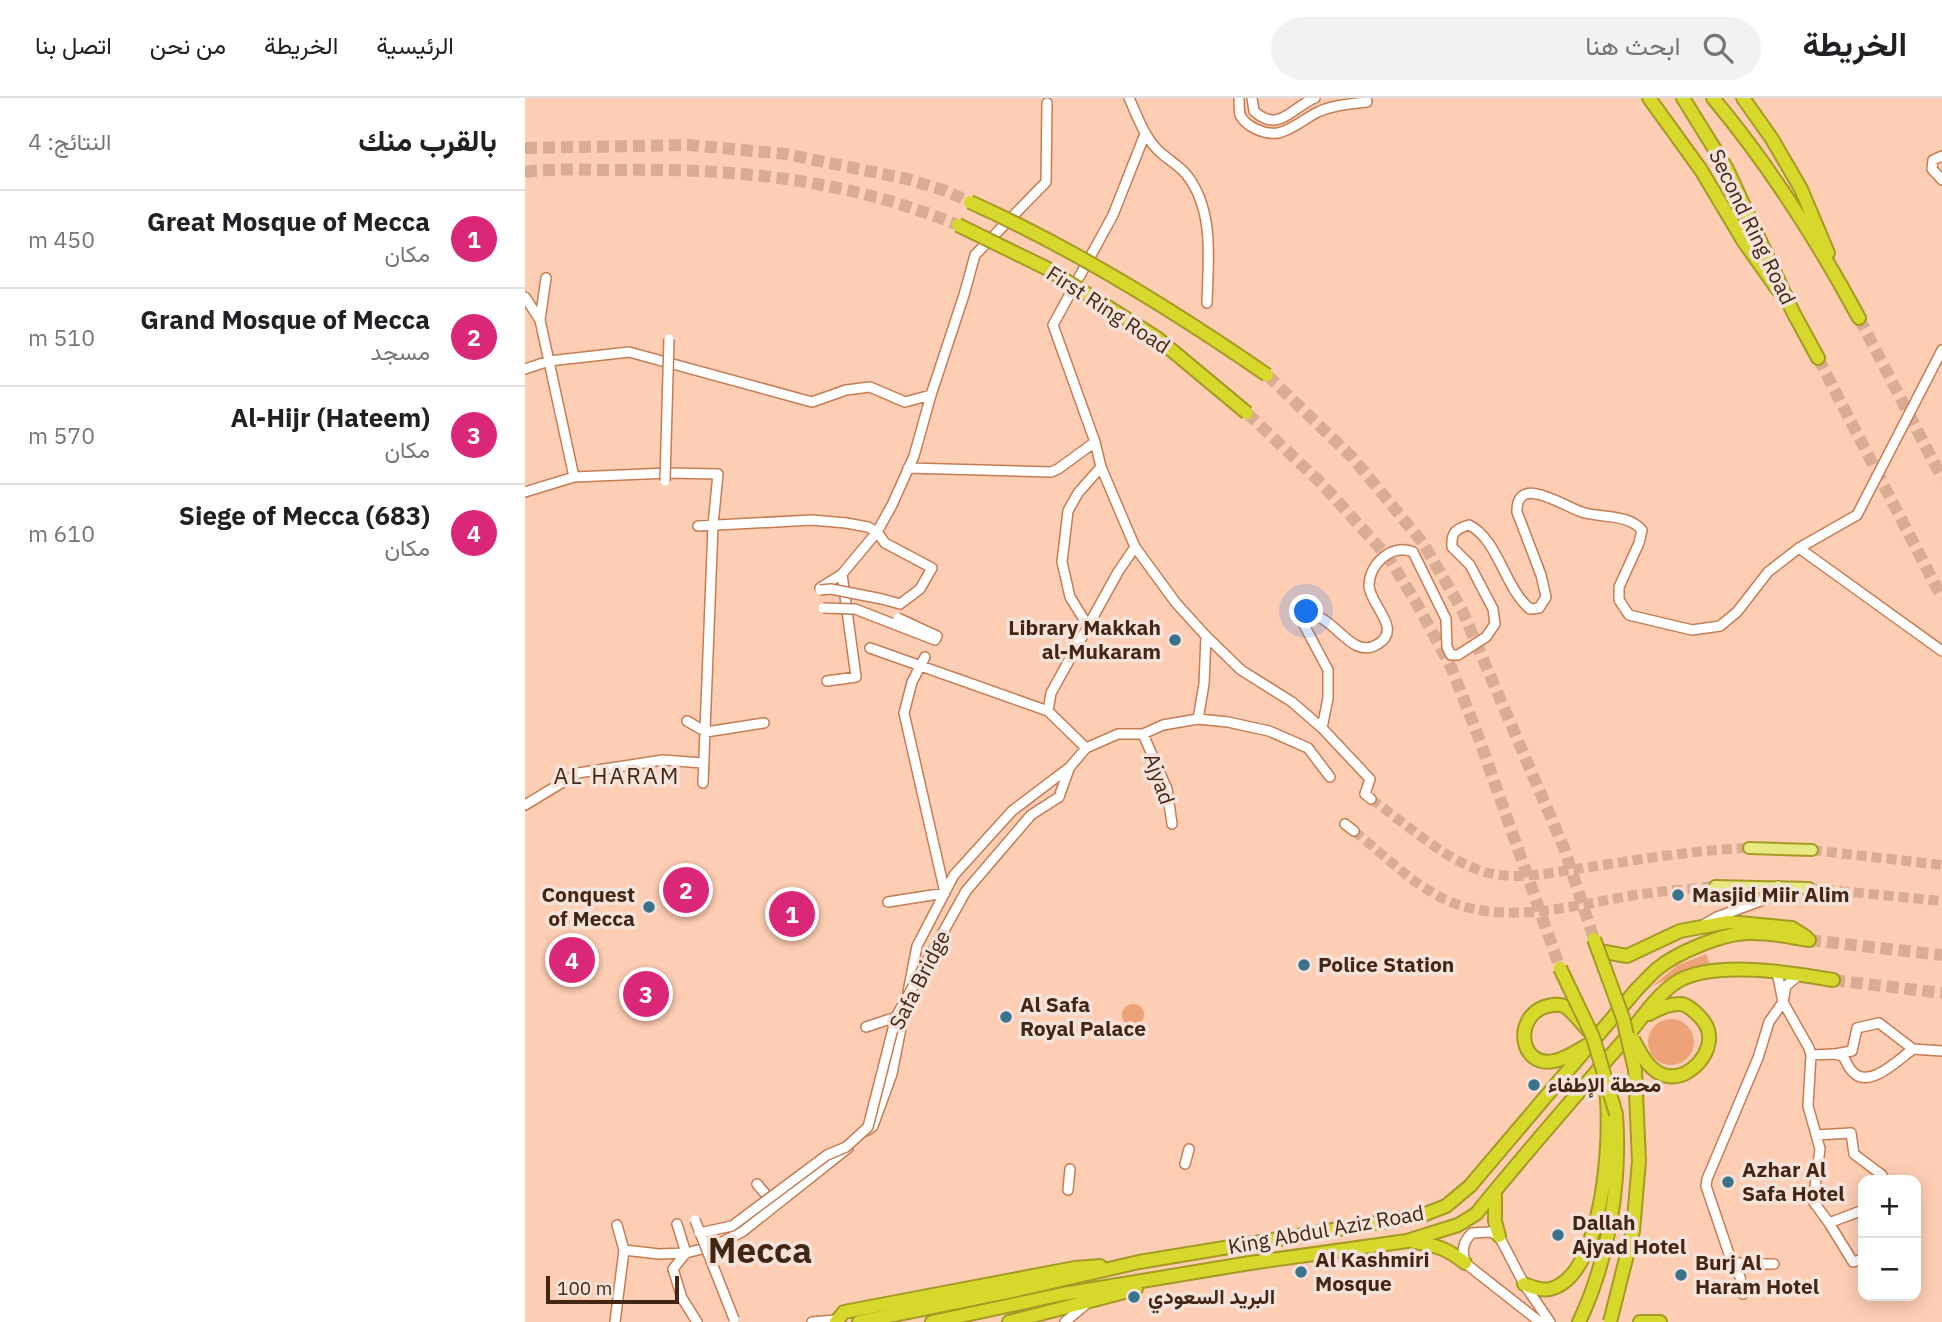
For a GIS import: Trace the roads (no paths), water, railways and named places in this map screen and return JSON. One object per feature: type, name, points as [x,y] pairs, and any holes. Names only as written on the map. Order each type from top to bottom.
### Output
[{"type":"highway","points":[[1649,98],[1701,170],[1744,242],[1793,312]]},
{"type":"highway","name":"Second Ring Road","points":[[1683,98],[1743,200],[1793,312],[1818,358]]},
{"type":"highway","name":"Second Ring Road","points":[[1713,98],[1773,178],[1842,286],[1859,318]]},
{"type":"highway","points":[[1743,98],[1772,139],[1801,189],[1842,286]]},
{"type":"highway","name":"First Ring Road","points":[[970,202],[1027,228],[1100,269],[1201,329],[1267,375]]},
{"type":"highway","name":"First Ring Road","points":[[958,225],[1047,268],[1157,338],[1247,413]]},
{"type":"highway","name":"King Abdul Aziz Road","points":[[859,1322],[1082,1277],[1139,1262],[1423,1215],[1446,1206],[1470,1186],[1657,969],[1672,959],[1727,936],[1746,933],[1809,940],[1792,928],[1752,922],[1702,926]]},
{"type":"highway","points":[[1643,1017],[1666,1005],[1683,1004],[1693,1010],[1708,1028],[1709,1043],[1697,1067],[1677,1077],[1663,1076],[1650,1068],[1639,1053],[1623,1018],[1596,945],[1627,956],[1675,934],[1702,926]]},
{"type":"highway","points":[[1560,968],[1595,1038],[1611,1110],[1617,1168],[1601,1261],[1579,1322]]},
{"type":"highway","name":"King Abdul Aziz Road","points":[[932,1322],[1063,1294],[1407,1241],[1458,1225],[1476,1214],[1643,1017],[1676,982],[1730,969],[1801,974],[1833,980]]},
{"type":"highway","points":[[1550,1005],[1560,1005],[1595,1038],[1553,1061],[1541,1060],[1532,1056],[1526,1046],[1525,1026],[1537,1010],[1550,1005]]},
{"type":"highway","points":[[1610,1322],[1633,1231],[1639,1161],[1635,1070],[1623,1018]]},
{"type":"highway","points":[[1524,1284],[1538,1289],[1550,1289],[1573,1273],[1586,1255],[1601,1197],[1611,1110]]},
{"type":"highway","points":[[1492,1160],[1508,1174]]},
{"type":"highway","points":[[1496,1190],[1495,1221],[1499,1236]]},
{"type":"highway","points":[[1407,1241],[1435,1245],[1451,1251],[1465,1263]]},
{"type":"highway","points":[[836,1321],[844,1312],[1075,1268],[1139,1262]]},
{"type":"highway","points":[[1010,1322],[1087,1303],[1180,1275]]},
{"type":"highway","points":[[1640,1322],[1660,1322]]},
{"type":"main road","points":[[1749,848],[1812,850]]},
{"type":"main road","points":[[1715,886],[1809,888]]},
{"type":"street","points":[[1129,98],[1145,134],[1159,152],[1185,172],[1205,213],[1209,254],[1207,303]]},
{"type":"street","points":[[1239,98],[1240,115],[1250,126],[1277,133],[1292,128],[1317,113],[1366,100]]},
{"type":"street","points":[[1252,98],[1254,111],[1263,119],[1273,121],[1283,119],[1315,98]]},
{"type":"street","points":[[901,604],[820,589],[842,574],[877,532],[914,456],[975,255],[1046,182],[1047,103]]},
{"type":"street","points":[[1145,134],[1113,215],[1053,325],[1095,442],[1101,467],[1135,547],[1176,603],[1206,636],[1241,670],[1292,702],[1322,728],[1370,779],[1368,796]]},
{"type":"street","points":[[1942,156],[1933,160],[1932,169],[1942,180]]},
{"type":"street","points":[[546,278],[540,320],[574,477]]},
{"type":"street","points":[[525,297],[540,320]]},
{"type":"street","points":[[665,481],[670,339]]},
{"type":"street","points":[[1322,728],[1330,680],[1328,670],[1303,623],[1307,617],[1320,617],[1356,646],[1370,647],[1380,644],[1386,634],[1387,622],[1372,598],[1369,587],[1371,576],[1379,560],[1393,550],[1403,548],[1413,552],[1445,619],[1447,647],[1451,655],[1458,654],[1486,638],[1495,624],[1493,609],[1470,565],[1452,547],[1451,537],[1457,528],[1469,525],[1481,531],[1520,600],[1530,609],[1539,608],[1546,597],[1541,575],[1517,512],[1517,505],[1522,497],[1531,493],[1548,495],[1581,513],[1632,520],[1642,530],[1619,587],[1619,600],[1629,615],[1692,630],[1720,626],[1737,612],[1768,572],[1799,548],[1857,515],[1942,350]]},
{"type":"street","points":[[525,369],[549,361],[629,352],[812,402],[846,390],[870,387],[905,402],[931,395]]},
{"type":"street","points":[[908,468],[1051,472],[1095,442]]},
{"type":"street","points":[[1088,626],[1070,597],[1062,562],[1068,511],[1077,494],[1101,467]]},
{"type":"street","points":[[525,492],[574,477],[718,474],[713,525],[703,783]]},
{"type":"street","points":[[698,526],[812,520],[857,524],[877,532],[885,542],[932,568],[921,589],[901,604],[895,617],[937,636],[935,640],[855,609],[823,608]]},
{"type":"street","points":[[1048,711],[1051,693],[1118,572],[1135,547]]},
{"type":"street","points":[[1799,548],[1942,651]]},
{"type":"street","points":[[827,681],[856,677],[842,574]]},
{"type":"street","points":[[1198,719],[1206,636]]},
{"type":"street","points":[[870,648],[923,662],[1048,711],[1086,748]]},
{"type":"street","points":[[923,662],[912,682],[904,713],[945,893]]},
{"type":"street","points":[[624,1250],[659,1254],[686,1253],[714,1245],[741,1232],[873,1126],[892,1074],[917,946],[954,875],[1012,811],[1070,767],[1086,748],[1118,734],[1143,734],[1163,725],[1198,719],[1228,722],[1279,735],[1308,748],[1330,777]]},
{"type":"street","points":[[687,721],[706,732],[764,723]]},
{"type":"street","name":"Ajyad","points":[[1143,734],[1167,789],[1172,824]]},
{"type":"street","points":[[527,810],[578,773],[663,760],[703,763]]},
{"type":"street","name":"Safa Bridge","points":[[699,1233],[732,1226],[815,1163],[846,1147],[870,1124],[896,1017],[966,891],[1031,815],[1059,797],[1070,767]]},
{"type":"street","points":[[1345,824],[1354,831]]},
{"type":"street","points":[[1702,926],[1717,917],[1774,896],[1778,886]]},
{"type":"street","points":[[888,902],[945,893]]},
{"type":"street","points":[[1777,972],[1783,1002],[1811,1055],[1808,1106],[1820,1149],[1813,1201],[1853,1262],[1858,1260]]},
{"type":"street","points":[[1742,1294],[1740,1277],[1706,1186],[1707,1179],[1758,1058],[1769,1022],[1783,1002],[1786,986],[1801,974]]},
{"type":"street","points":[[866,1027],[896,1017]]},
{"type":"street","points":[[1811,1055],[1852,1051],[1857,1028],[1873,1023],[1879,1023],[1913,1049],[1942,1051]]},
{"type":"street","points":[[1834,1054],[1843,1056],[1853,1074],[1861,1077],[1876,1075],[1891,1068],[1913,1049]]},
{"type":"street","points":[[1816,1135],[1851,1133],[1854,1154],[1882,1175]]},
{"type":"street","points":[[1185,1164],[1189,1149]]},
{"type":"street","points":[[1068,1190],[1070,1169]]},
{"type":"street","points":[[757,1184],[775,1205]]},
{"type":"street","points":[[1829,1223],[1858,1212]]},
{"type":"street","points":[[695,1220],[734,1320]]},
{"type":"street","points":[[677,1224],[686,1253]]},
{"type":"street","points":[[615,1322],[624,1250],[617,1225]]},
{"type":"street","points":[[1540,1322],[1465,1263],[1462,1250],[1466,1239],[1472,1233],[1490,1232],[1499,1236],[1524,1284],[1550,1322]]},
{"type":"street","points":[[686,1253],[673,1269],[682,1298],[697,1322]]},
{"type":"street","points":[[1732,1261],[1744,1264],[1774,1264]]},
{"type":"street","points":[[1065,1322],[1087,1303]]},
{"type":"street","points":[[812,1322],[836,1321]]},
{"type":"tunnel","points":[[525,148],[689,145],[786,154],[907,179],[946,191],[970,202]]},
{"type":"tunnel","points":[[525,172],[661,170],[747,174],[832,187],[874,197],[958,225]]},
{"type":"tunnel","points":[[1859,318],[1942,478]]},
{"type":"tunnel","points":[[1818,358],[1942,598]]},
{"type":"tunnel","points":[[1267,375],[1352,457],[1423,543],[1462,610],[1564,848],[1594,939]]},
{"type":"tunnel","points":[[1247,413],[1322,484],[1388,557],[1416,602],[1451,667],[1477,733],[1560,968]]},
{"type":"tunnel","points":[[1371,799],[1458,861],[1501,875],[1539,874],[1669,855],[1749,848]]},
{"type":"tunnel","points":[[1354,831],[1409,877],[1432,892],[1467,907],[1490,912],[1539,911],[1635,895],[1715,886]]},
{"type":"tunnel","points":[[1812,850],[1942,865]]},
{"type":"tunnel","points":[[1809,888],[1942,901]]},
{"type":"tunnel","points":[[1809,940],[1942,955]]},
{"type":"tunnel","points":[[1833,980],[1942,993]]},
{"type":"place","name":"Library Makkah al-Mukaram","points":[[1175,640]]},
{"type":"place","name":"Grand Mosque of Mecca","points":[[686,890]]},
{"type":"place","name":"Masjid Miir Alim","points":[[1678,895]]},
{"type":"place","name":"Conquest of Mecca","points":[[649,907]]},
{"type":"place","name":"Great Mosque of Mecca","points":[[792,914]]},
{"type":"place","name":"Siege of Mecca (683)","points":[[572,960]]},
{"type":"place","name":"Police Station","points":[[1304,965]]},
{"type":"place","name":"Al-Hijr (Hateem)","points":[[646,994]]},
{"type":"place","name":"Al Safa Royal Palace","points":[[1006,1017]]},
{"type":"place","name":"محطة الإطفاء","points":[[1534,1085]]},
{"type":"place","name":"Azhar Al Safa Hotel","points":[[1728,1182]]},
{"type":"place","name":"Dallah Ajyad Hotel","points":[[1558,1235]]},
{"type":"place","name":"Al Kashmiri Mosque","points":[[1301,1272]]},
{"type":"place","name":"Burj Al Haram Hotel","points":[[1681,1275]]},
{"type":"place","name":"البريد السعودي","points":[[1134,1297]]},
{"type":"district","name":"AL HARAM","points":[[617,776]]},
{"type":"district","name":"Mecca","points":[[760,1251]]}]
